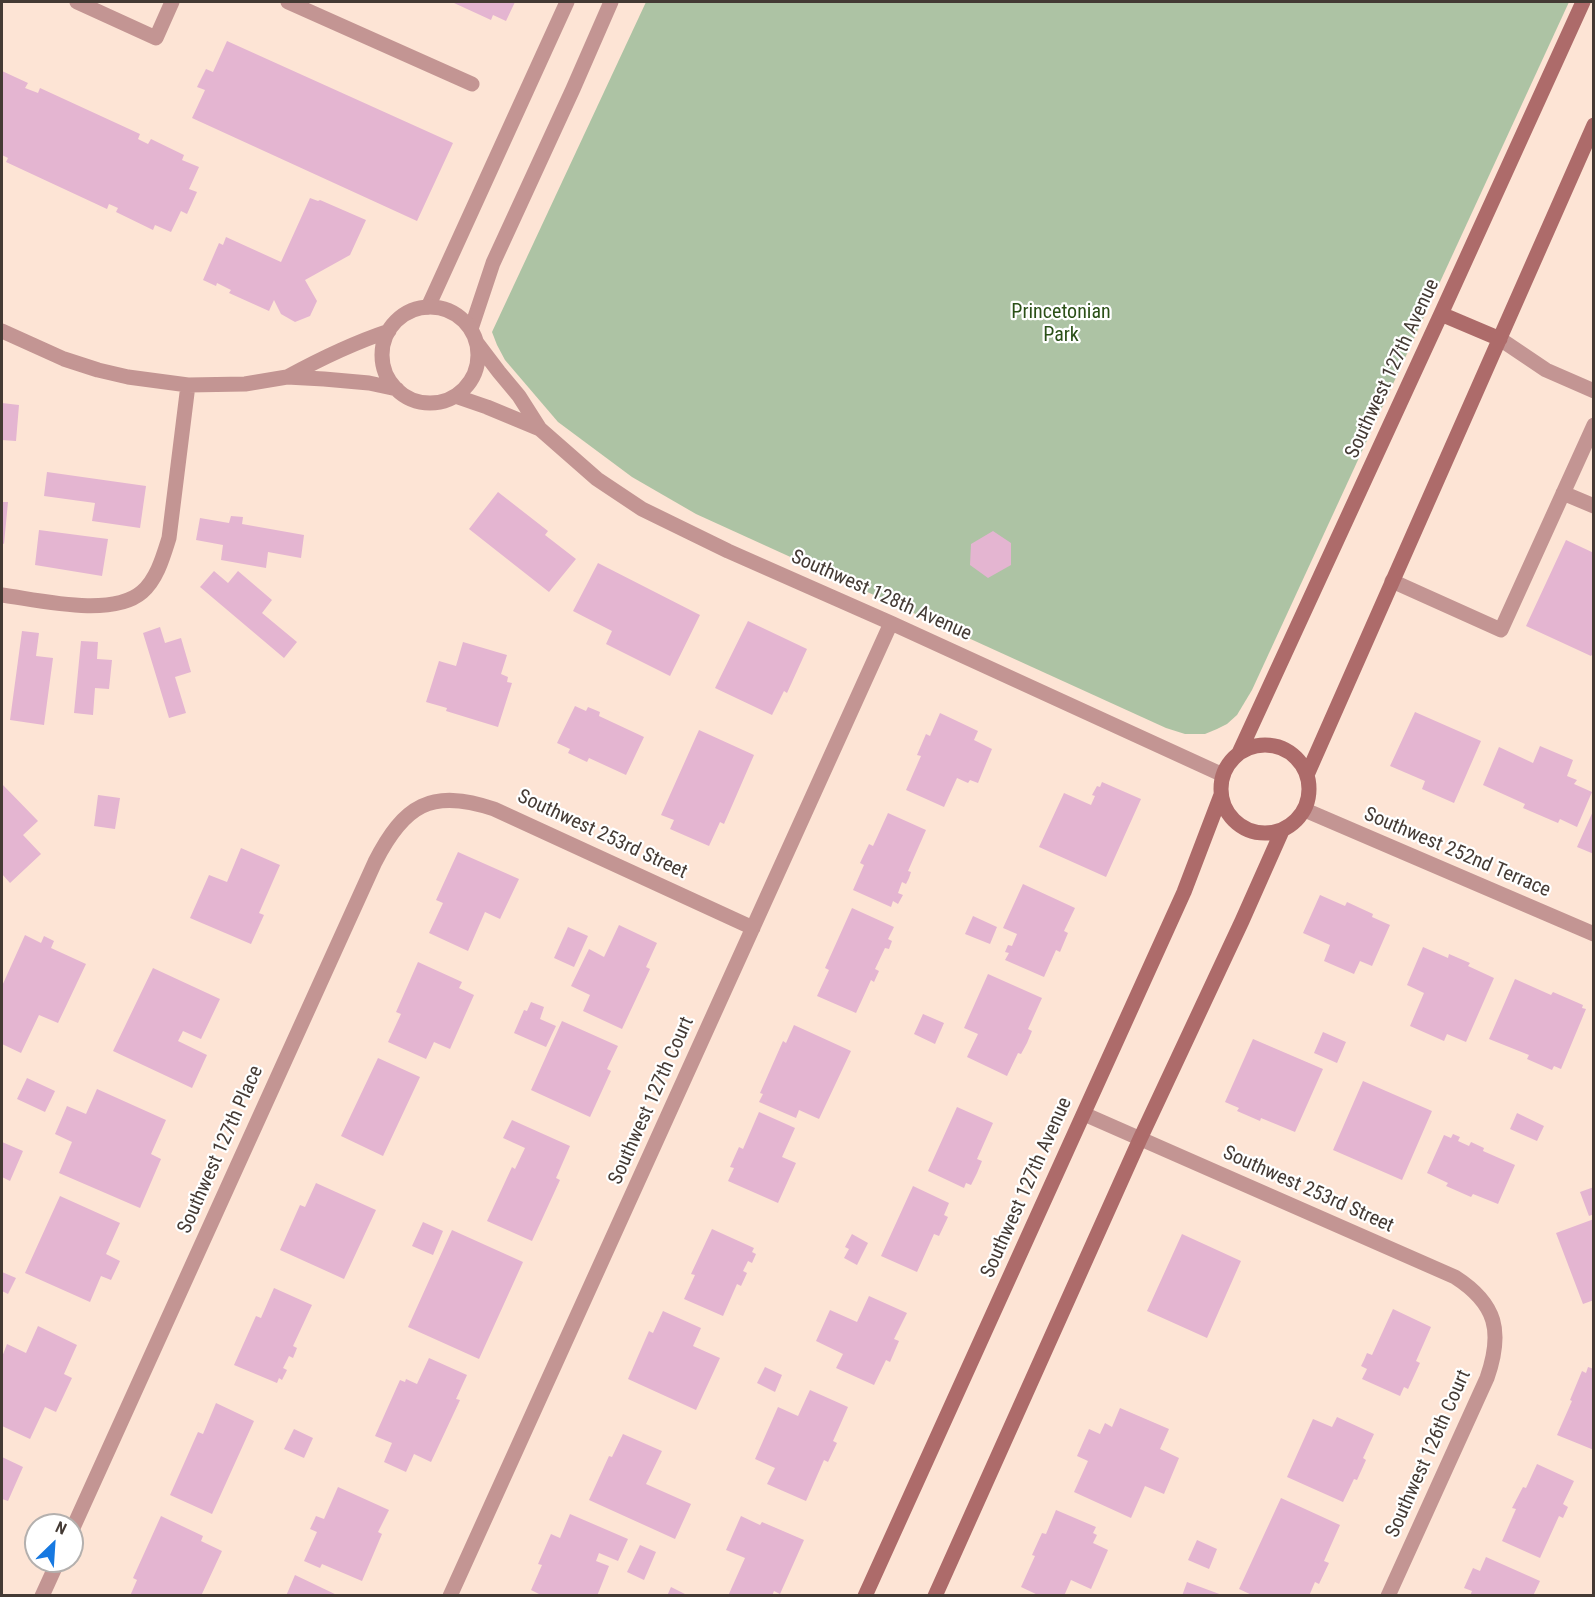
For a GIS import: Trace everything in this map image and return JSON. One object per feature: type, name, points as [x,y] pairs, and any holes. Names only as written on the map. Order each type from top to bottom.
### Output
[{"type":"street","points":[[77,2],[156,38],[172,2]]},
{"type":"street","points":[[288,2],[472,84]]},
{"type":"street","points":[[428,307],[567,2]]},
{"type":"street","points":[[474,336],[493,263],[611,2]]},
{"type":"street","name":"Southwest 127th Avenue","points":[[1239,753],[1583,2]]},
{"type":"street","points":[[1307,775],[1593,125]]},
{"type":"street","points":[[428,307],[448,310],[464,321],[474,336],[478,358],[475,373],[467,386],[455,396],[440,402],[424,402],[409,398],[397,389],[387,376],[383,361],[383,345],[389,331],[399,318],[412,310],[428,307]]},
{"type":"street","points":[[1441,314],[1500,339],[1546,370],[1593,391]]},
{"type":"street","points":[[2,331],[64,359],[128,377],[188,385],[245,384],[287,377],[324,378],[397,389]]},
{"type":"street","points":[[287,377],[321,358],[389,331]]},
{"type":"street","name":"Southwest 128th Avenue","points":[[474,336],[519,396],[540,429],[597,479],[642,509],[728,551],[1223,775]]},
{"type":"street","points":[[2,595],[82,606],[107,606],[131,600],[144,591],[163,558],[169,538],[188,385]]},
{"type":"street","name":"Southwest 128th Avenue","points":[[455,396],[540,429]]},
{"type":"street","points":[[1392,581],[1501,630],[1593,426]]},
{"type":"street","points":[[1563,493],[1593,506]]},
{"type":"street","name":"Southwest 127th Court","points":[[450,1596],[891,623]]},
{"type":"street","points":[[1264,745],[1278,747],[1291,753],[1300,762],[1307,775],[1310,788],[1305,810],[1292,825],[1282,831],[1265,834],[1238,825],[1228,814],[1221,795],[1223,775],[1229,763],[1239,753],[1251,747],[1264,745]]},
{"type":"street","name":"Southwest 127th Avenue","points":[[865,1596],[1184,892],[1221,795]]},
{"type":"street","name":"Southwest 253rd Street","points":[[429,803],[460,800],[494,809],[753,928]]},
{"type":"street","name":"Southwest 127th Place","points":[[80,1513],[379,855],[401,821],[419,807],[429,803]]},
{"type":"street","name":"Southwest 252nd Terrace","points":[[1305,810],[1593,934]]},
{"type":"street","points":[[935,1596],[1140,1138],[1282,831]]},
{"type":"street","name":"Southwest 253rd Street","points":[[1084,1114],[1455,1278],[1474,1291],[1482,1300],[1494,1327]]},
{"type":"street","name":"Southwest 126th Court","points":[[1388,1596],[1487,1378],[1495,1351],[1494,1327]]},
{"type":"street","points":[[42,1596],[53,1573]]},
{"type":"green space","name":"Princetonian Park","points":[[646,2],[1569,2],[1252,690],[1237,715],[1227,724],[1205,734],[1185,734],[1166,728],[696,514],[632,477],[558,422],[505,360],[492,332]]},
{"type":"building","points":[[454,2],[515,2],[506,21],[493,15],[491,20]]},
{"type":"building","points":[[227,41],[453,143],[417,221],[192,118],[205,90],[197,87],[206,69],[213,72]]},
{"type":"building","points":[[2,71],[28,83],[25,88],[38,93],[40,88],[140,134],[138,139],[148,144],[151,139],[184,155],[182,160],[199,167],[189,189],[197,192],[187,214],[181,211],[171,232],[155,225],[153,230],[116,212],[118,208],[109,204],[107,209],[6,162],[8,158],[2,155]]},
{"type":"building","points":[[310,198],[366,220],[350,255],[305,280],[317,301],[310,316],[295,322],[281,314],[274,300],[269,311],[229,293],[231,290],[217,283],[216,286],[203,280],[219,243],[223,245],[226,237],[281,262]]},
{"type":"building","points":[[2,403],[19,405],[16,441],[2,440]]},
{"type":"building","points":[[47,472],[146,486],[140,528],[92,521],[95,503],[44,496]]},
{"type":"building","points":[[498,492],[548,531],[545,535],[576,559],[549,592],[469,529]]},
{"type":"building","points":[[2,502],[8,502],[4,544],[2,543]]},
{"type":"building","points":[[231,516],[243,517],[242,524],[304,535],[301,558],[268,552],[266,568],[221,560],[223,545],[196,540],[200,518],[229,523]]},
{"type":"building","points":[[39,530],[108,539],[102,576],[35,565]]},
{"type":"building","points":[[993,531],[1011,543],[1011,565],[988,578],[970,565],[971,544]]},
{"type":"building","points":[[1566,540],[1594,553],[1594,652],[1591,656],[1526,626]]},
{"type":"building","points":[[598,563],[700,615],[670,676],[606,644],[612,631],[573,611]]},
{"type":"building","points":[[214,571],[228,583],[238,571],[272,600],[262,613],[297,642],[284,658],[200,587]]},
{"type":"building","points":[[748,621],[807,649],[787,693],[784,691],[772,715],[715,688]]},
{"type":"building","points":[[160,627],[165,643],[181,638],[191,672],[175,677],[186,713],[169,718],[143,633]]},
{"type":"building","points":[[22,631],[39,633],[36,656],[53,658],[44,725],[10,720]]},
{"type":"building","points":[[81,641],[98,642],[97,659],[112,660],[109,689],[95,688],[93,715],[74,713]]},
{"type":"building","points":[[463,642],[507,655],[501,674],[508,677],[507,682],[512,683],[498,727],[446,711],[447,708],[426,702],[439,661],[456,666]]},
{"type":"building","points":[[575,706],[586,711],[588,707],[600,712],[599,716],[644,737],[626,775],[589,758],[587,762],[568,753],[570,749],[557,743]]},
{"type":"building","points":[[1415,712],[1481,741],[1454,803],[1422,789],[1425,781],[1390,766]]},
{"type":"building","points":[[940,713],[978,731],[974,740],[992,749],[978,783],[970,780],[968,783],[957,778],[944,807],[906,790],[921,756],[917,755],[926,734],[930,736]]},
{"type":"building","points":[[699,730],[754,755],[724,824],[720,822],[709,846],[670,829],[674,820],[661,815]]},
{"type":"building","points":[[1540,746],[1573,760],[1567,776],[1577,780],[1574,784],[1592,792],[1577,827],[1560,819],[1558,823],[1523,808],[1525,804],[1483,785],[1499,747],[1533,763]]},
{"type":"building","points":[[1102,782],[1141,799],[1106,877],[1039,847],[1064,793],[1091,805],[1095,796],[1092,795]]},
{"type":"building","points":[[2,784],[38,821],[23,835],[41,854],[10,883],[2,874]]},
{"type":"building","points":[[98,795],[120,798],[115,829],[94,826]]},
{"type":"building","points":[[1594,809],[1594,854],[1577,847]]},
{"type":"building","points":[[888,813],[926,830],[908,871],[911,872],[909,878],[906,884],[902,882],[898,893],[903,895],[898,904],[893,901],[891,907],[853,890],[864,865],[860,863],[869,844],[873,846]]},
{"type":"building","points":[[241,848],[280,865],[259,913],[264,915],[251,944],[190,918],[209,875],[227,882]]},
{"type":"building","points":[[458,852],[519,879],[500,919],[485,912],[468,951],[429,933],[443,903],[436,900]]},
{"type":"building","points":[[1023,884],[1075,908],[1064,931],[1068,933],[1060,952],[1056,950],[1044,977],[1005,960],[1009,953],[1005,952],[1008,945],[1012,946],[1017,934],[1003,928]]},
{"type":"building","points":[[1320,895],[1345,906],[1347,902],[1390,925],[1372,966],[1360,961],[1354,974],[1324,961],[1330,945],[1303,933]]},
{"type":"building","points":[[852,908],[894,927],[888,939],[892,941],[889,949],[885,948],[875,969],[879,971],[874,982],[871,980],[856,1013],[817,996],[829,970],[825,968]]},
{"type":"building","points":[[973,916],[997,927],[990,944],[965,934]]},
{"type":"building","points":[[619,925],[657,943],[646,967],[650,969],[622,1029],[583,1011],[590,995],[571,986],[589,949],[604,957]]},
{"type":"building","points":[[568,927],[588,936],[574,967],[554,958]]},
{"type":"building","points":[[25,935],[41,943],[44,936],[54,941],[51,948],[86,964],[58,1023],[39,1015],[21,1053],[2,1044],[2,986]]},
{"type":"building","points":[[1423,947],[1448,958],[1449,954],[1470,963],[1468,966],[1494,978],[1466,1042],[1447,1034],[1444,1041],[1410,1026],[1424,993],[1407,985]]},
{"type":"building","points":[[418,962],[462,982],[459,988],[474,995],[450,1049],[434,1042],[426,1059],[388,1042],[401,1014],[396,1012]]},
{"type":"building","points":[[153,968],[220,999],[201,1039],[183,1031],[178,1041],[207,1055],[192,1088],[113,1051]]},
{"type":"building","points":[[988,974],[1042,998],[1028,1029],[1032,1031],[1027,1043],[1021,1054],[1018,1053],[1007,1076],[967,1057],[978,1034],[964,1028]]},
{"type":"building","points":[[1515,979],[1551,995],[1553,992],[1583,1005],[1582,1008],[1586,1009],[1561,1069],[1554,1066],[1552,1070],[1527,1059],[1529,1055],[1489,1039]]},
{"type":"building","points":[[531,1002],[544,1007],[540,1019],[556,1026],[546,1047],[514,1033],[524,1010],[527,1011]]},
{"type":"building","points":[[923,1014],[944,1023],[935,1044],[914,1034]]},
{"type":"building","points":[[562,1021],[618,1046],[607,1069],[611,1071],[590,1117],[531,1090]]},
{"type":"building","points":[[794,1025],[851,1051],[819,1119],[799,1110],[796,1118],[759,1102],[763,1094],[760,1093],[783,1041],[786,1043]]},
{"type":"building","points":[[1323,1032],[1346,1042],[1337,1063],[1314,1053]]},
{"type":"building","points":[[1253,1039],[1323,1069],[1295,1132],[1261,1118],[1260,1121],[1237,1111],[1239,1108],[1225,1102]]},
{"type":"building","points":[[378,1058],[420,1077],[383,1156],[341,1136]]},
{"type":"building","points":[[27,1078],[55,1091],[45,1112],[17,1099]]},
{"type":"building","points":[[1363,1081],[1432,1111],[1402,1180],[1333,1150]]},
{"type":"building","points":[[97,1089],[166,1120],[151,1154],[161,1159],[140,1208],[59,1173],[72,1142],[55,1134],[67,1106],[86,1114]]},
{"type":"building","points":[[957,1107],[993,1123],[977,1159],[982,1161],[977,1173],[971,1185],[966,1183],[964,1188],[928,1171]]},
{"type":"building","points":[[759,1112],[795,1128],[782,1157],[796,1163],[778,1203],[728,1181],[734,1168],[730,1167],[739,1147],[743,1149]]},
{"type":"building","points":[[1517,1113],[1544,1126],[1537,1141],[1510,1129]]},
{"type":"building","points":[[512,1120],[570,1146],[556,1178],[560,1180],[532,1241],[487,1221],[512,1167],[515,1169],[525,1148],[503,1138]]},
{"type":"building","points":[[1453,1134],[1460,1137],[1458,1141],[1469,1146],[1471,1142],[1484,1148],[1483,1151],[1515,1165],[1498,1204],[1473,1194],[1471,1197],[1446,1186],[1448,1183],[1427,1173],[1444,1135],[1451,1138]]},
{"type":"building","points":[[2,1142],[23,1151],[10,1181],[2,1177]]},
{"type":"building","points":[[316,1183],[376,1210],[344,1279],[280,1250],[300,1205],[305,1207]]},
{"type":"building","points":[[913,1186],[949,1203],[944,1215],[948,1217],[939,1236],[934,1234],[917,1272],[881,1256]]},
{"type":"building","points":[[1594,1187],[1594,1214],[1589,1216],[1580,1192]]},
{"type":"building","points":[[60,1196],[120,1223],[106,1254],[120,1261],[111,1280],[101,1276],[90,1302],[25,1273]]},
{"type":"building","points":[[1594,1219],[1594,1300],[1583,1304],[1556,1233]]},
{"type":"building","points":[[423,1222],[443,1231],[433,1255],[412,1246]]},
{"type":"building","points":[[712,1229],[754,1248],[752,1252],[756,1254],[752,1263],[748,1261],[743,1271],[747,1273],[741,1286],[737,1284],[723,1316],[684,1299],[695,1275],[691,1274]]},
{"type":"building","points":[[452,1230],[523,1262],[479,1359],[408,1327]]},
{"type":"building","points":[[852,1234],[868,1243],[857,1265],[844,1258],[849,1249],[845,1247]]},
{"type":"building","points":[[1182,1234],[1241,1261],[1207,1338],[1147,1311]]},
{"type":"building","points":[[2,1272],[16,1278],[8,1294],[2,1291]]},
{"type":"building","points":[[274,1288],[312,1305],[293,1346],[297,1348],[293,1358],[289,1356],[283,1368],[287,1370],[282,1380],[279,1378],[277,1383],[234,1365],[256,1316],[261,1318]]},
{"type":"building","points":[[869,1296],[907,1313],[894,1339],[899,1341],[890,1362],[886,1360],[874,1385],[836,1368],[843,1354],[816,1341],[830,1310],[857,1322]]},
{"type":"building","points":[[1393,1309],[1431,1327],[1416,1361],[1420,1363],[1408,1389],[1404,1387],[1400,1396],[1362,1379],[1367,1369],[1361,1366],[1367,1353],[1372,1355]]},
{"type":"building","points":[[663,1311],[701,1328],[693,1346],[720,1358],[696,1410],[628,1379],[649,1331],[653,1333]]},
{"type":"building","points":[[38,1326],[77,1345],[64,1374],[72,1378],[56,1412],[45,1407],[30,1439],[2,1426],[2,1357],[7,1344],[26,1353]]},
{"type":"building","points":[[429,1358],[467,1375],[456,1399],[460,1400],[431,1462],[414,1454],[406,1472],[384,1462],[392,1443],[375,1436],[400,1380],[405,1382],[406,1379],[417,1384]]},
{"type":"building","points":[[765,1367],[782,1375],[775,1392],[757,1383]]},
{"type":"building","points":[[1588,1367],[1594,1369],[1594,1450],[1557,1435],[1582,1371],[1586,1373]]},
{"type":"building","points":[[810,1390],[848,1407],[833,1441],[837,1443],[828,1462],[824,1460],[806,1501],[767,1484],[775,1468],[755,1459],[778,1407],[798,1416]]},
{"type":"building","points":[[216,1403],[254,1421],[212,1514],[170,1495],[198,1432],[203,1434]]},
{"type":"building","points":[[1120,1408],[1169,1429],[1160,1449],[1179,1458],[1164,1494],[1145,1486],[1131,1518],[1074,1492],[1088,1461],[1077,1456],[1089,1429],[1100,1434],[1105,1423],[1112,1427]]},
{"type":"building","points":[[1337,1417],[1374,1434],[1363,1458],[1366,1460],[1357,1480],[1354,1479],[1343,1502],[1287,1477],[1313,1419],[1332,1427]]},
{"type":"building","points":[[294,1429],[313,1438],[304,1458],[284,1449]]},
{"type":"building","points":[[623,1434],[662,1451],[646,1484],[691,1504],[675,1539],[589,1500],[609,1456],[612,1457]]},
{"type":"building","points":[[2,1457],[23,1467],[8,1501],[2,1499]]},
{"type":"building","points":[[1537,1464],[1574,1481],[1563,1504],[1568,1507],[1563,1518],[1559,1516],[1540,1558],[1502,1541],[1516,1509],[1512,1508],[1523,1487],[1526,1488]]},
{"type":"building","points":[[338,1487],[389,1510],[378,1532],[382,1534],[362,1581],[322,1564],[320,1568],[304,1561],[317,1532],[310,1529],[316,1516],[324,1519]]},
{"type":"building","points":[[1281,1498],[1340,1525],[1324,1561],[1329,1563],[1319,1584],[1315,1582],[1309,1596],[1254,1596],[1239,1589]]},
{"type":"building","points":[[1056,1510],[1096,1527],[1093,1533],[1097,1535],[1093,1543],[1108,1550],[1091,1589],[1071,1580],[1064,1596],[1040,1596],[1021,1587],[1035,1556],[1032,1555],[1042,1533],[1046,1534]]},
{"type":"building","points":[[570,1514],[628,1539],[618,1561],[599,1553],[596,1561],[609,1566],[597,1596],[543,1596],[531,1590],[542,1565],[538,1564],[551,1534],[560,1538]]},
{"type":"building","points":[[161,1516],[203,1536],[201,1541],[222,1551],[201,1596],[130,1596],[137,1580],[133,1578]]},
{"type":"building","points":[[741,1516],[760,1525],[762,1522],[804,1540],[780,1594],[774,1591],[772,1596],[728,1596],[745,1558],[726,1550]]},
{"type":"building","points":[[1197,1540],[1217,1549],[1209,1569],[1188,1560]]},
{"type":"building","points":[[640,1545],[656,1552],[644,1580],[627,1572]]},
{"type":"building","points":[[1486,1557],[1540,1581],[1533,1596],[1470,1596],[1472,1591],[1464,1588],[1473,1568],[1480,1571]]},
{"type":"building","points":[[295,1575],[339,1596],[286,1596]]},
{"type":"building","points":[[1187,1582],[1222,1595],[1222,1596],[1182,1596]]},
{"type":"building","points":[[671,1587],[689,1596],[667,1596]]}]
